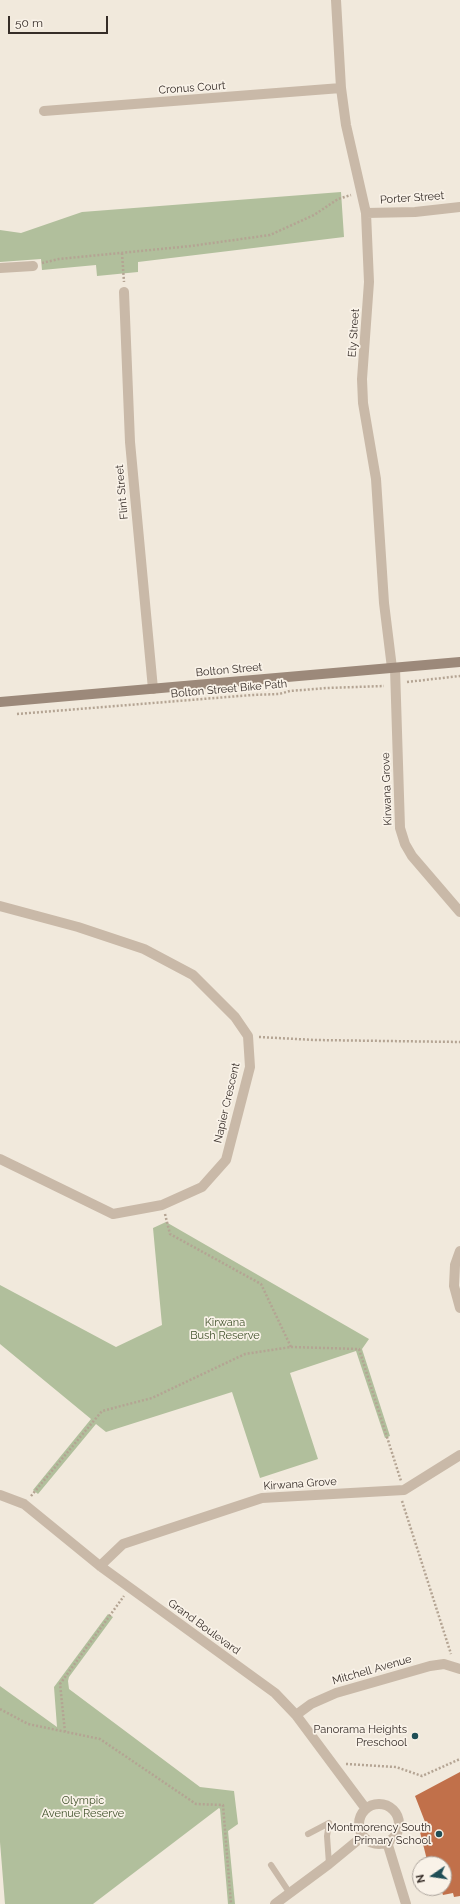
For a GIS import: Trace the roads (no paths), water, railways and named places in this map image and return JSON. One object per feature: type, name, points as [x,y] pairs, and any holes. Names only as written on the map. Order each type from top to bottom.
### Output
[{"type":"main road","name":"Bolton Street","points":[[0,702],[460,662]]},
{"type":"street","name":"Ely Street","points":[[336,0],[341,88],[346,125],[366,213],[369,282],[362,379],[363,403],[376,479],[384,603],[393,668]]},
{"type":"street","name":"Cronus Court","points":[[44,112],[341,88]]},
{"type":"street","name":"Porter Street","points":[[366,213],[415,212],[460,207]]},
{"type":"street","points":[[0,268],[33,266]]},
{"type":"street","name":"Flint Street","points":[[124,292],[130,442],[153,689]]},
{"type":"street","name":"Kirwana Grove","points":[[393,668],[395,684],[400,828],[405,844],[412,856],[460,912]]},
{"type":"street","name":"Napier Crescent","points":[[0,906],[78,927],[151,952],[193,975],[235,1017],[248,1036],[250,1067],[226,1160],[202,1187],[162,1205],[113,1214],[0,1159]]},
{"type":"street","points":[[460,1251],[455,1265],[454,1286],[460,1308]]},
{"type":"street","name":"Kirwana Grove","points":[[100,1566],[123,1544],[262,1498],[404,1490],[460,1455]]},
{"type":"street","name":"Grand Boulevard","points":[[0,1495],[24,1504],[100,1566],[275,1693],[296,1715],[366,1808]]},
{"type":"street","name":"Mitchell Avenue","points":[[296,1715],[311,1704],[336,1693],[430,1666],[444,1664],[457,1668]]},
{"type":"street","points":[[383,1804],[390,1807],[397,1815],[399,1822],[397,1832],[393,1838],[387,1842],[374,1843],[363,1836],[360,1822],[361,1816],[366,1808],[372,1805],[383,1804]]},
{"type":"street","points":[[275,1904],[289,1892],[330,1864],[363,1836]]},
{"type":"street","points":[[387,1842],[406,1904]]},
{"type":"lane","points":[[308,1834],[329,1823],[327,1836],[330,1864]]},
{"type":"lane","points":[[271,1865],[289,1892]]},
{"type":"place","name":"Panorama Heights Preschool","points":[[415,1736]]},
{"type":"place","name":"Montmorency South Primary School","points":[[439,1834]]},
{"type":"park label","name":"Kirwana Bush Reserve","points":[[225,1329]]},
{"type":"park label","name":"Olympic Avenue Reserve","points":[[83,1807]]}]
